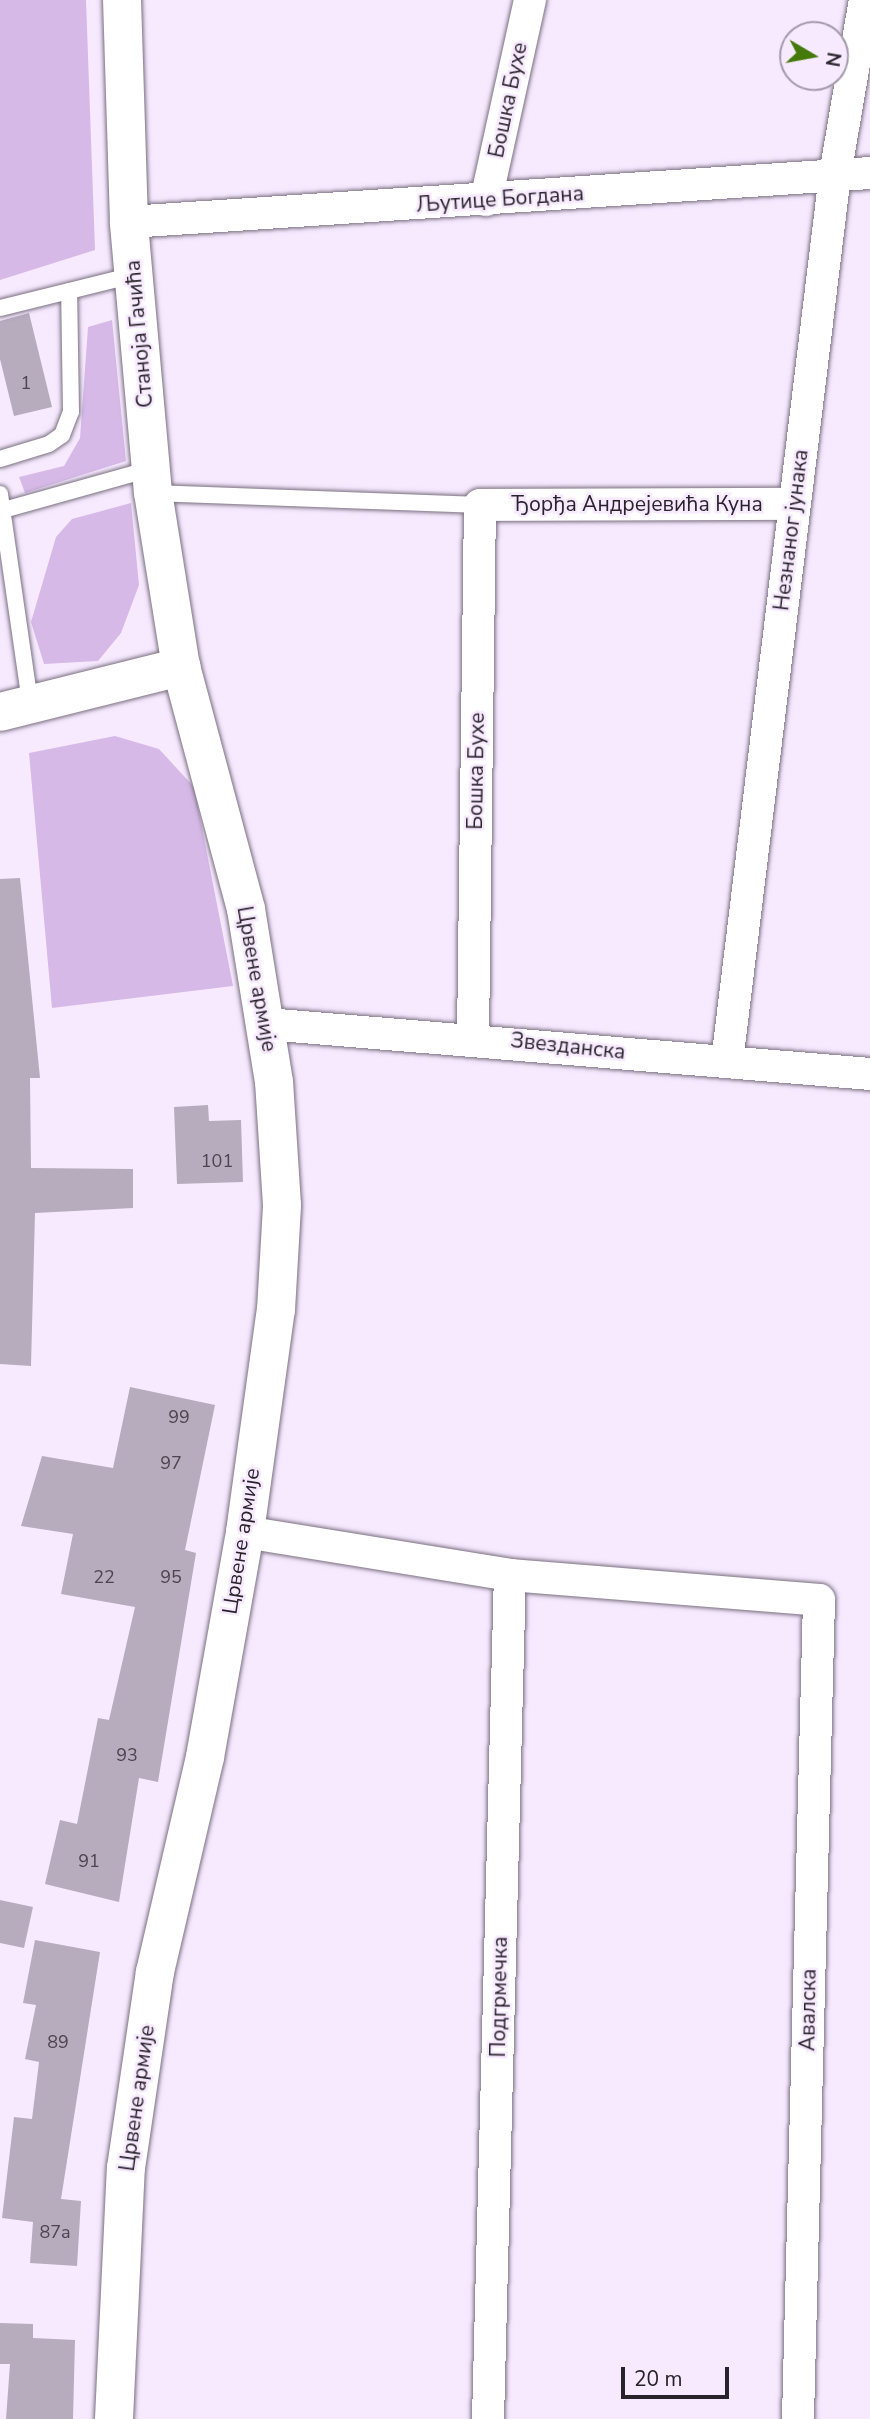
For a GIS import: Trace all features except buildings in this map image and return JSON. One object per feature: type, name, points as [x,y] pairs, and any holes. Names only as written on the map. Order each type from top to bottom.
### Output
[{"type":"main road","name":"Станоја Гачића","points":[[122,0],[130,222],[151,481],[181,667]]},
{"type":"main road","points":[[15,707],[181,667]]},
{"type":"main road","name":"Црвене армије","points":[[114,2419],[128,2155],[155,1972],[205,1757],[245,1532],[280,1267],[280,1142],[266,1024],[240,883],[181,667]]},
{"type":"street","name":"Бошка Бухе","points":[[486,200],[530,0]]},
{"type":"street","name":"Незнаног јунака","points":[[727,1062],[835,175],[866,0]]},
{"type":"street","name":"Љутице Богдана","points":[[130,222],[870,173]]},
{"type":"street","name":"Ђорђа Андрејевића Куна","points":[[480,505],[794,504]]},
{"type":"street","name":"Бошка Бухе","points":[[472,1037],[480,505]]},
{"type":"street","name":"Звезданска","points":[[266,1024],[472,1037],[870,1074]]},
{"type":"street","points":[[245,1532],[510,1575]]},
{"type":"street","name":"Авалска","points":[[510,1575],[819,1600],[798,2419]]},
{"type":"street","name":"Подгрмечка","points":[[488,2419],[510,1575]]},
{"type":"lane","points":[[0,308],[134,274]]},
{"type":"lane","points":[[0,459],[49,444],[62,435],[71,412],[69,290]]},
{"type":"lane","points":[[15,707],[1,505],[151,481],[480,505]]},
{"type":"shaded area","points":[[0,0],[86,0],[95,250],[0,280]]},
{"type":"shaded area","points":[[112,320],[126,461],[25,493],[19,477],[64,466],[80,438],[88,327]]},
{"type":"shaded area","points":[[131,503],[139,585],[121,633],[98,661],[44,664],[31,622],[56,537],[72,519]]},
{"type":"shaded area","points":[[115,736],[159,749],[194,787],[233,986],[52,1008],[29,753]]}]
